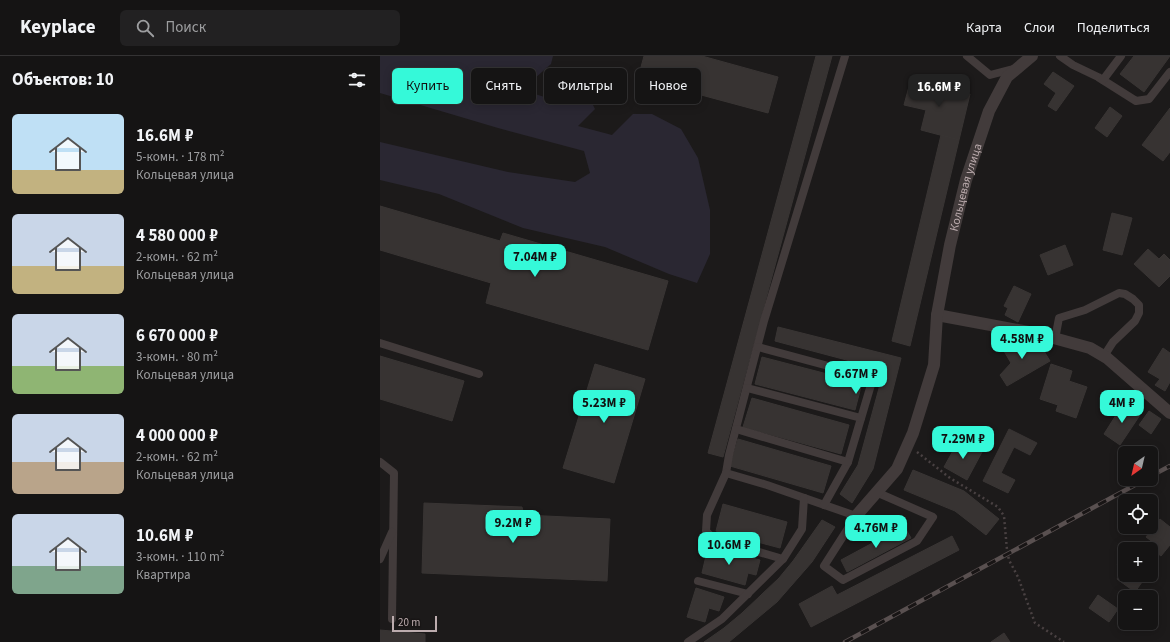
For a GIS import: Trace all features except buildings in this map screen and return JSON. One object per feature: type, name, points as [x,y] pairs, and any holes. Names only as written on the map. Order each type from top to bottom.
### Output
[{"type":"street","name":"Кольцевая улица","points":[[856,516],[897,469],[913,432],[934,365],[937,315],[950,245],[966,180],[989,111],[1007,78],[1016,68],[1032,56]]},
{"type":"street","points":[[937,315],[1039,334],[1090,348],[1104,356],[1170,413]]},
{"type":"lane","points":[[783,559],[714,538],[706,531],[707,515],[726,473],[764,320],[845,56]]},
{"type":"lane","points":[[967,56],[990,75],[1016,68]]},
{"type":"lane","points":[[1060,56],[1073,65],[1103,80],[1136,101],[1149,99],[1170,72]]},
{"type":"lane","points":[[1103,80],[1121,56]]},
{"type":"lane","points":[[1055,339],[1059,318],[1085,310],[1119,293],[1125,294],[1139,305],[1139,313],[1135,321],[1114,342],[1104,356]]},
{"type":"lane","points":[[380,343],[479,374]]},
{"type":"lane","points":[[758,347],[873,378],[848,462],[824,505]]},
{"type":"lane","points":[[747,388],[861,418]]},
{"type":"lane","points":[[736,429],[848,462]]},
{"type":"lane","points":[[380,462],[394,473],[392,619]]},
{"type":"lane","points":[[726,473],[856,516],[824,566],[843,580],[917,541],[933,517],[876,492]]},
{"type":"lane","points":[[688,642],[722,619],[783,559],[802,529],[804,498]]},
{"type":"lane","points":[[380,559],[393,529]]},
{"type":"lane","points":[[698,581],[748,594]]},
{"type":"path","points":[[908,444],[950,478],[998,507],[1004,516],[1009,560],[1018,577],[1035,623],[1064,642]]},
{"type":"shaded area","points":[[380,56],[553,56],[551,64],[546,68],[544,68],[544,70],[536,77],[536,68],[471,68],[471,104],[536,104],[536,94],[544,97],[544,104],[593,105],[595,109],[578,126],[612,135],[633,114],[652,114],[681,129],[698,158],[710,210],[710,254],[697,283],[669,274],[605,247],[523,228],[439,194],[380,180],[380,142],[508,172],[575,182],[590,173],[584,151],[417,104],[463,104],[463,68],[392,68],[392,97],[380,93]]},
{"type":"railway","points":[[1158,472],[1170,466]]},
{"type":"railway","points":[[845,642],[1133,486]]}]
